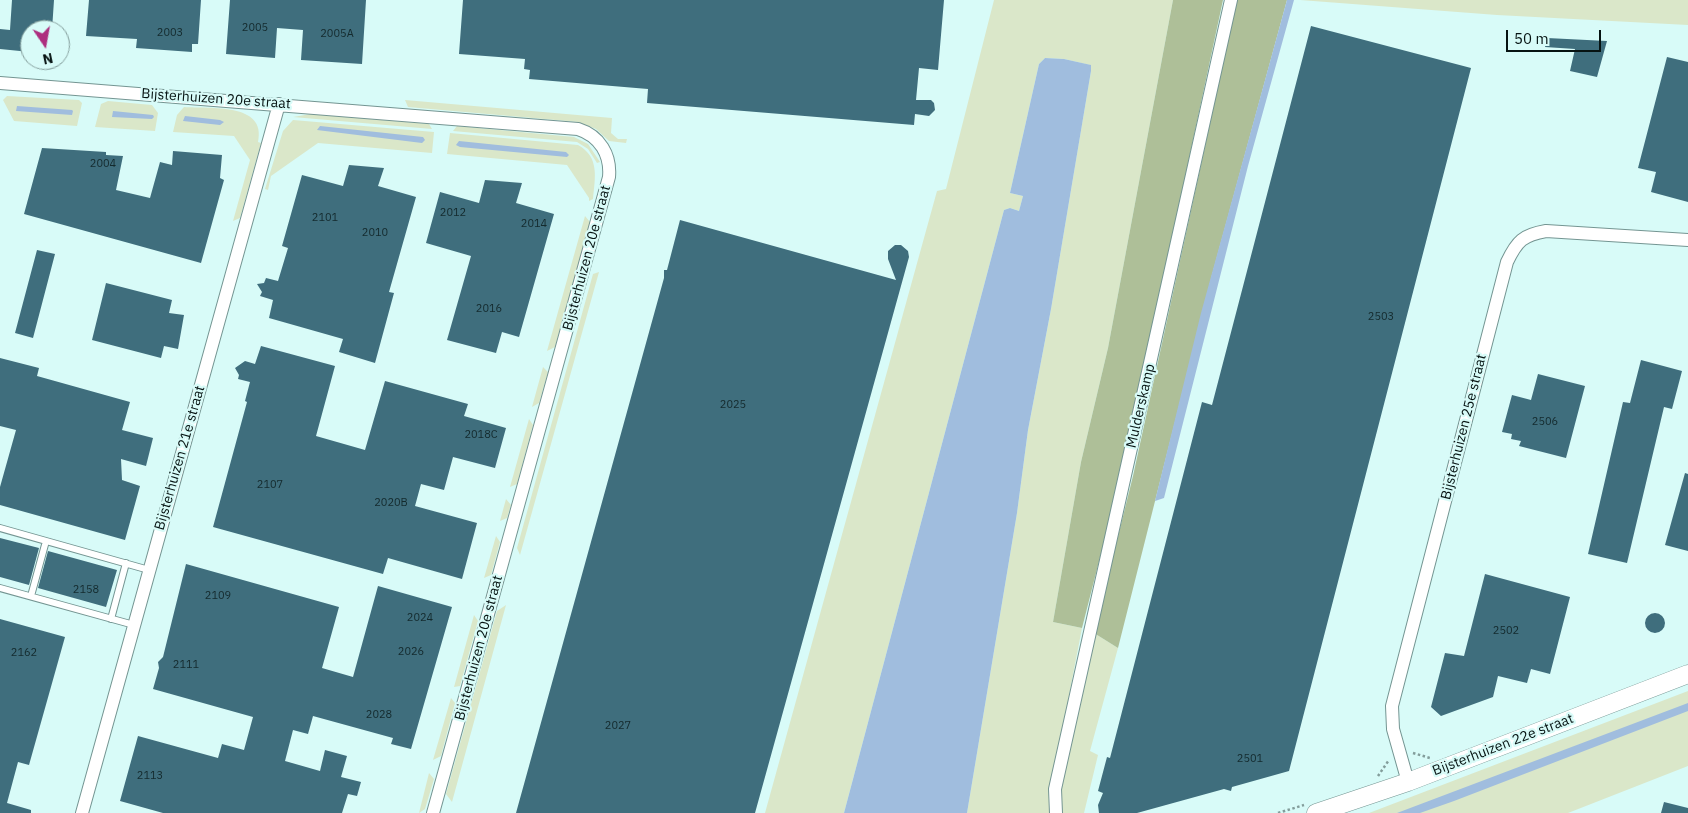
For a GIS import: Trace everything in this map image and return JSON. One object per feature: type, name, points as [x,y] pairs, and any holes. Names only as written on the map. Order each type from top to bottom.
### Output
[{"type":"main road","name":"Bijsterhuizen 22e straat","points":[[1326,812],[1688,674]]},
{"type":"street","name":"Mulderskamp","points":[[1056,813],[1055,789],[1231,0]]},
{"type":"street","name":"Bijsterhuizen 20e straat","points":[[0,83],[578,129],[597,139],[609,161],[606,186],[433,813]]},
{"type":"street","name":"Bijsterhuizen 21e straat","points":[[82,813],[279,104]]},
{"type":"street","name":"Bijsterhuizen 25e straat","points":[[1408,782],[1393,729],[1392,706],[1507,262],[1515,246],[1529,234],[1546,231],[1688,240]]},
{"type":"lane","points":[[0,528],[149,570]]},
{"type":"lane","points":[[31,596],[46,541]]},
{"type":"lane","points":[[111,619],[126,563]]},
{"type":"lane","points":[[0,588],[134,625]]},
{"type":"green space","points":[[994,0],[1173,0],[1108,348],[1081,462],[1053,622],[1082,628],[1051,789],[1052,813],[967,813],[1017,513],[1028,430],[1051,309],[1091,71],[1090,65],[1064,59],[1045,58],[1039,64],[1010,193],[1023,196],[1019,211],[1010,208],[1004,210],[844,813],[765,813],[937,191],[946,189]]},
{"type":"green space","points":[[1173,0],[1223,0],[1122,471],[1082,628],[1053,622],[1081,462],[1108,348]]},
{"type":"green space","points":[[1237,0],[1287,0],[1212,275],[1118,648],[1094,633],[1133,476]]},
{"type":"green space","points":[[1300,0],[1688,0],[1688,25],[1497,15]]},
{"type":"green space","points":[[7,96],[79,100],[82,103],[77,126],[14,121],[3,100]]},
{"type":"green space","points":[[405,100],[612,118],[611,133],[618,139],[627,139],[626,143],[609,141],[596,129],[578,122],[408,107]]},
{"type":"green space","points":[[108,101],[152,105],[158,113],[155,131],[95,127],[101,104]]},
{"type":"green space","points":[[184,107],[234,110],[254,120],[258,129],[258,142],[261,143],[240,218],[233,221],[250,160],[234,136],[173,132],[177,115]]},
{"type":"green space","points":[[311,114],[429,124],[432,129],[293,117]]},
{"type":"green space","points":[[293,120],[434,132],[432,153],[318,143],[271,176],[268,190],[265,189],[283,131]]},
{"type":"green space","points":[[457,126],[574,137],[588,144],[600,162],[597,163],[588,149],[577,142],[453,131]]},
{"type":"green space","points":[[450,133],[578,145],[585,150],[593,162],[595,176],[593,199],[589,201],[589,198],[567,165],[447,154]]},
{"type":"green space","points":[[585,216],[590,222],[555,347],[547,351]]},
{"type":"green space","points":[[599,272],[520,555],[517,548],[593,274]]},
{"type":"green space","points":[[543,367],[548,372],[539,403],[532,407]]},
{"type":"green space","points":[[529,419],[533,425],[517,484],[510,487]]},
{"type":"green space","points":[[506,499],[511,505],[507,518],[500,521]]},
{"type":"green space","points":[[496,536],[500,542],[491,575],[484,578]]},
{"type":"green space","points":[[506,605],[452,802],[446,794],[497,611]]},
{"type":"green space","points":[[474,615],[478,621],[460,686],[454,687]]},
{"type":"green space","points":[[1094,633],[1118,648],[1090,751],[1098,755],[1084,813],[1059,813],[1057,801]]},
{"type":"green space","points":[[1688,691],[1688,766],[1568,813],[1369,813]]},
{"type":"green space","points":[[451,698],[455,703],[441,756],[433,760]]},
{"type":"green space","points":[[429,773],[434,779],[425,809],[419,813]]},
{"type":"water","points":[[1287,0],[1294,0],[1248,166],[1164,498],[1155,501],[1201,313]]},
{"type":"water","points":[[1045,58],[1064,59],[1091,65],[1091,71],[1051,309],[1028,430],[1017,513],[967,813],[844,813],[1004,210],[1010,208],[1019,211],[1023,196],[1010,193],[1039,64]]},
{"type":"water","points":[[17,106],[73,111],[72,115],[16,111]]},
{"type":"water","points":[[113,111],[153,115],[154,117],[152,119],[112,117]]},
{"type":"water","points":[[185,116],[224,122],[220,125],[183,121]]},
{"type":"water","points":[[320,126],[423,137],[425,140],[422,143],[317,130]]},
{"type":"water","points":[[459,141],[566,152],[569,155],[567,157],[460,147],[456,145]]},
{"type":"water","points":[[1688,703],[1688,711],[1454,801],[1420,813],[1397,813]]},
{"type":"building","points":[[12,0],[54,0],[53,20],[20,20],[20,51],[0,49],[0,29],[10,30]]},
{"type":"building","points":[[89,0],[201,0],[198,44],[192,44],[192,52],[136,48],[137,39],[86,36]]},
{"type":"building","points":[[230,0],[366,0],[362,64],[301,60],[303,30],[277,28],[275,58],[226,54]]},
{"type":"building","points":[[463,0],[944,0],[938,70],[919,68],[916,100],[931,100],[934,103],[935,110],[929,116],[915,114],[914,125],[647,103],[648,89],[529,79],[530,70],[524,69],[525,59],[459,54]]},
{"type":"building","points":[[1311,26],[1471,68],[1289,771],[1232,787],[1231,791],[1224,789],[1137,813],[1099,813],[1098,805],[1103,793],[1098,791],[1107,757],[1110,758],[1202,402],[1212,405]]},
{"type":"building","points":[[1547,38],[1607,41],[1597,77],[1570,71],[1575,49],[1545,47]]},
{"type":"building","points":[[1667,57],[1688,62],[1688,202],[1651,192],[1656,172],[1638,168]]},
{"type":"building","points":[[42,148],[106,152],[106,155],[123,156],[116,190],[150,198],[160,162],[172,165],[173,151],[222,155],[220,178],[224,180],[201,263],[24,214]]},
{"type":"building","points":[[349,165],[384,168],[378,186],[416,197],[389,292],[394,293],[375,363],[339,352],[343,339],[269,318],[273,300],[260,296],[262,292],[257,284],[264,283],[266,278],[278,281],[288,248],[282,246],[302,175],[343,186]]},
{"type":"building","points":[[485,180],[522,183],[516,203],[554,214],[519,337],[502,332],[496,353],[447,340],[471,256],[426,243],[440,192],[479,203]]},
{"type":"building","points":[[680,220],[896,280],[888,259],[888,251],[895,245],[901,245],[908,251],[909,257],[755,813],[516,813],[664,278],[664,270],[667,270]]},
{"type":"building","points":[[37,250],[55,254],[33,338],[15,333]]},
{"type":"building","points":[[106,283],[172,300],[169,313],[184,315],[178,349],[164,346],[161,358],[92,340]]},
{"type":"building","points":[[261,346],[335,366],[316,436],[365,450],[385,381],[468,404],[464,416],[506,428],[495,468],[453,457],[444,490],[421,484],[415,506],[477,523],[462,579],[388,558],[383,574],[213,527],[247,402],[245,401],[250,382],[238,379],[239,375],[235,368],[245,361],[255,364]]},
{"type":"building","points":[[0,358],[39,368],[37,376],[130,402],[122,430],[153,438],[146,466],[121,459],[122,480],[140,486],[125,540],[0,505],[0,487],[16,430],[0,426]]},
{"type":"building","points":[[1641,360],[1682,371],[1672,409],[1664,407],[1627,563],[1588,554],[1623,402],[1630,403]]},
{"type":"building","points":[[1538,374],[1585,386],[1566,458],[1519,446],[1521,441],[1511,439],[1512,434],[1502,432],[1512,395],[1531,400]]},
{"type":"building","points":[[1685,473],[1688,474],[1688,551],[1665,545]]},
{"type":"building","points":[[0,538],[39,548],[29,585],[0,577]]},
{"type":"building","points":[[48,551],[117,570],[106,607],[38,588]]},
{"type":"building","points":[[186,564],[339,607],[322,668],[353,677],[378,586],[452,607],[411,749],[391,744],[393,738],[313,716],[308,734],[293,730],[285,761],[320,771],[325,750],[347,756],[341,777],[361,782],[357,796],[348,794],[342,813],[163,813],[120,801],[138,736],[218,758],[222,744],[244,750],[253,717],[153,689],[159,668],[158,662],[163,657]]},
{"type":"building","points":[[1485,574],[1570,597],[1550,674],[1531,669],[1527,683],[1498,676],[1493,697],[1441,716],[1431,707],[1445,653],[1464,656]]},
{"type":"building","points":[[1655,613],[1662,616],[1665,623],[1662,630],[1655,633],[1648,630],[1645,623],[1648,616]]},
{"type":"building","points":[[0,619],[65,637],[29,765],[18,762],[7,803],[31,810],[31,813],[0,813]]},
{"type":"building","points":[[1664,802],[1688,808],[1688,813],[1661,813]]}]
